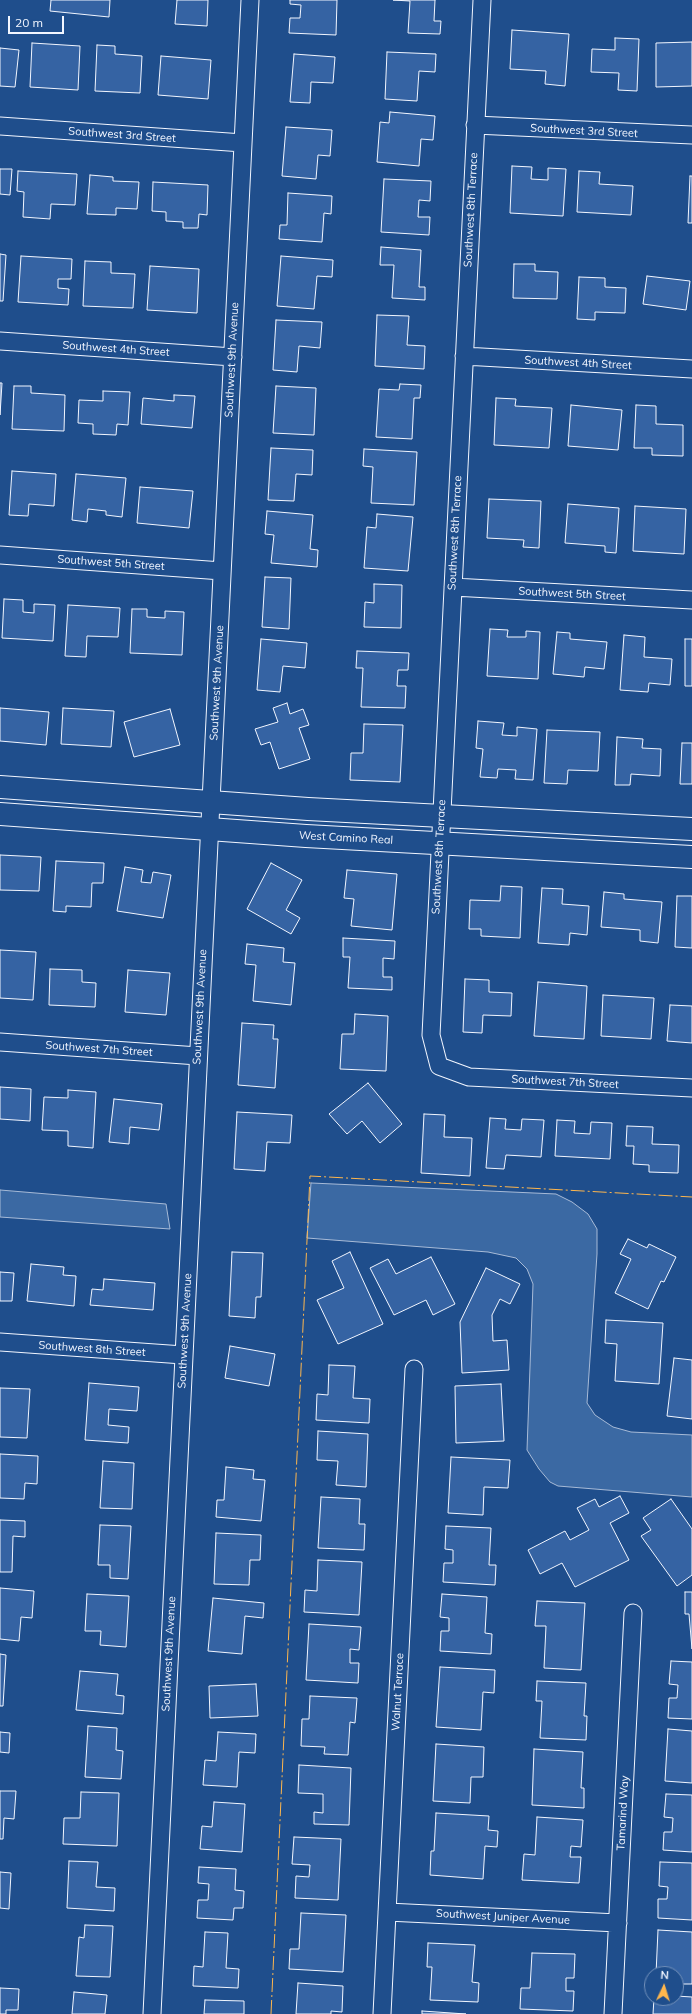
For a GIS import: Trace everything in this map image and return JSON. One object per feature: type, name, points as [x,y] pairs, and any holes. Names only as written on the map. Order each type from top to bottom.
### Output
[{"type":"street","name":"Southwest 9th Avenue","points":[[152,2014],[250,0]]},
{"type":"street","name":"Southwest 8th Terrace","points":[[439,1066],[430,1035],[482,0]]},
{"type":"street","name":"Southwest 3rd Street","points":[[475,125],[692,135]]},
{"type":"street","name":"Southwest 3rd Street","points":[[0,126],[243,143]]},
{"type":"street","name":"Southwest 4th Street","points":[[0,341],[233,357]]},
{"type":"street","name":"Southwest 4th Street","points":[[464,356],[692,369]]},
{"type":"street","name":"Southwest 5th Street","points":[[0,555],[222,571]]},
{"type":"street","name":"Southwest 5th Street","points":[[453,587],[692,600]]},
{"type":"street","points":[[0,787],[308,809],[692,829]]},
{"type":"street","name":"West Camino Real","points":[[0,814],[440,844],[692,857]]},
{"type":"street","name":"Southwest 7th Street","points":[[0,1042],[198,1056]]},
{"type":"street","name":"Southwest 7th Street","points":[[439,1066],[469,1076],[692,1088]]},
{"type":"street","name":"Southwest 8th Street","points":[[0,1342],[183,1355]]},
{"type":"street","name":"Walnut Terrace","points":[[382,2014],[414,1369]]},
{"type":"street","name":"Tamarind Way","points":[[613,2014],[634,1613]]},
{"type":"street","name":"Southwest Juniper Avenue","points":[[387,1912],[618,1923]]},
{"type":"water","points":[[311,1183],[556,1194],[572,1202],[588,1214],[597,1229],[597,1254],[587,1403],[595,1415],[613,1427],[631,1432],[692,1435],[692,1497],[558,1486],[550,1482],[539,1469],[527,1450],[533,1284],[527,1269],[516,1258],[488,1252],[307,1238]]},
{"type":"water","points":[[0,1190],[166,1204],[170,1229],[0,1217]]},
{"type":"building","points":[[51,0],[110,0],[109,17],[50,11]]},
{"type":"building","points":[[177,0],[208,0],[207,26],[175,24]]},
{"type":"building","points":[[290,0],[337,0],[336,35],[289,33],[290,18],[300,18],[301,5],[290,4]]},
{"type":"building","points":[[393,0],[435,0],[434,21],[441,21],[440,34],[408,33],[410,1]]},
{"type":"building","points":[[512,30],[569,34],[565,86],[545,84],[546,71],[510,69]]},
{"type":"building","points":[[615,38],[639,39],[637,91],[618,90],[619,73],[591,72],[592,49],[615,50]]},
{"type":"building","points":[[692,42],[692,86],[656,87],[656,43]]},
{"type":"building","points":[[32,43],[80,46],[78,90],[30,87]]},
{"type":"building","points":[[97,45],[115,46],[115,54],[142,56],[140,93],[95,91]]},
{"type":"building","points":[[0,48],[19,50],[15,87],[0,86]]},
{"type":"building","points":[[387,52],[436,54],[435,72],[419,71],[417,101],[385,99]]},
{"type":"building","points":[[294,54],[335,57],[333,83],[311,82],[310,103],[290,102]]},
{"type":"building","points":[[161,56],[211,60],[208,99],[158,95]]},
{"type":"building","points":[[390,112],[435,116],[433,140],[421,139],[419,166],[377,162],[380,122],[389,123]]},
{"type":"building","points":[[286,127],[332,130],[330,156],[318,155],[316,179],[282,176]]},
{"type":"building","points":[[512,166],[532,167],[531,179],[548,180],[548,168],[566,169],[563,216],[510,213]]},
{"type":"building","points":[[0,169],[12,169],[10,195],[0,194]]},
{"type":"building","points":[[18,171],[77,174],[75,205],[51,204],[50,219],[23,217],[24,192],[17,191]]},
{"type":"building","points":[[579,171],[600,172],[599,184],[633,186],[631,215],[577,212]]},
{"type":"building","points":[[90,175],[113,177],[113,181],[139,182],[137,209],[116,208],[116,215],[87,214]]},
{"type":"building","points":[[690,176],[692,176],[692,223],[688,223]]},
{"type":"building","points":[[384,179],[431,181],[430,201],[419,200],[418,217],[430,217],[429,235],[381,232]]},
{"type":"building","points":[[153,182],[208,185],[207,215],[199,214],[198,228],[183,228],[183,222],[166,221],[166,212],[152,211]]},
{"type":"building","points":[[288,193],[332,196],[331,214],[324,213],[322,242],[279,239],[280,225],[287,225]]},
{"type":"building","points":[[381,247],[421,250],[419,287],[425,287],[425,300],[392,298],[394,265],[380,265]]},
{"type":"building","points":[[0,254],[6,255],[3,301],[0,301]]},
{"type":"building","points":[[21,256],[72,259],[71,279],[58,279],[58,288],[69,289],[68,305],[18,302]]},
{"type":"building","points":[[281,256],[333,260],[332,277],[317,276],[314,309],[277,306]]},
{"type":"building","points":[[85,261],[111,262],[111,273],[135,274],[133,308],[83,306]]},
{"type":"building","points":[[514,264],[535,264],[535,271],[558,272],[557,299],[513,298]]},
{"type":"building","points":[[150,266],[199,269],[197,313],[147,310]]},
{"type":"building","points":[[647,276],[690,281],[686,310],[643,304]]},
{"type":"building","points":[[579,277],[605,278],[605,287],[626,288],[625,313],[595,312],[595,320],[577,319]]},
{"type":"building","points":[[377,315],[409,316],[407,345],[425,346],[424,369],[375,366]]},
{"type":"building","points":[[276,320],[322,322],[320,348],[299,346],[297,372],[273,370]]},
{"type":"building","points":[[0,383],[2,383],[0,415]]},
{"type":"building","points":[[400,384],[421,385],[420,398],[414,398],[412,439],[376,437],[379,389],[399,390]]},
{"type":"building","points":[[14,386],[31,386],[31,393],[65,395],[64,431],[12,429]]},
{"type":"building","points":[[276,386],[316,388],[314,435],[273,433]]},
{"type":"building","points":[[103,391],[130,392],[128,425],[117,424],[116,435],[93,434],[93,424],[78,423],[79,400],[103,401]]},
{"type":"building","points":[[174,395],[195,396],[192,428],[141,424],[143,398],[174,401]]},
{"type":"building","points":[[496,398],[516,399],[515,406],[552,408],[549,448],[494,445]]},
{"type":"building","points":[[571,405],[622,410],[618,450],[568,446]]},
{"type":"building","points":[[636,405],[656,406],[656,424],[683,425],[683,456],[652,455],[652,448],[634,448]]},
{"type":"building","points":[[271,448],[313,450],[312,475],[296,474],[294,501],[268,500]]},
{"type":"building","points":[[364,449],[417,452],[414,505],[371,503],[373,467],[363,466]]},
{"type":"building","points":[[12,471],[56,474],[54,506],[29,504],[28,516],[9,515]]},
{"type":"building","points":[[76,474],[126,478],[122,517],[106,515],[106,511],[88,509],[87,522],[72,520]]},
{"type":"building","points":[[140,487],[193,491],[189,528],[137,523]]},
{"type":"building","points":[[489,499],[541,501],[539,548],[523,547],[524,540],[487,538]]},
{"type":"building","points":[[568,504],[619,508],[616,553],[605,552],[605,546],[565,543]]},
{"type":"building","points":[[635,506],[686,509],[684,554],[633,551]]},
{"type":"building","points":[[267,511],[313,515],[310,549],[318,550],[317,567],[271,563],[274,535],[265,534]]},
{"type":"building","points":[[377,514],[413,517],[408,571],[364,568],[367,527],[376,528]]},
{"type":"building","points":[[265,577],[291,578],[289,629],[262,627]]},
{"type":"building","points":[[374,584],[402,585],[401,628],[364,627],[365,602],[374,603]]},
{"type":"building","points":[[4,599],[23,600],[23,612],[34,613],[34,604],[55,605],[53,641],[2,638]]},
{"type":"building","points":[[68,605],[120,608],[118,637],[87,636],[86,657],[65,656]]},
{"type":"building","points":[[132,609],[147,609],[147,617],[165,618],[165,611],[184,612],[182,655],[130,653]]},
{"type":"building","points":[[490,629],[508,630],[507,637],[526,637],[526,631],[540,632],[538,679],[487,676]]},
{"type":"building","points":[[557,632],[570,633],[570,639],[607,642],[604,669],[585,667],[584,677],[553,674]]},
{"type":"building","points":[[624,635],[645,637],[644,657],[672,659],[670,685],[649,683],[648,692],[620,690]]},
{"type":"building","points":[[261,639],[307,643],[305,668],[283,666],[280,692],[257,690]]},
{"type":"building","points":[[685,639],[692,639],[692,686],[685,686]]},
{"type":"building","points":[[357,651],[409,653],[408,670],[398,670],[397,686],[406,686],[405,708],[361,707],[363,668],[356,668]]},
{"type":"building","points":[[287,703],[290,714],[303,709],[309,725],[299,728],[310,759],[279,769],[270,742],[261,745],[255,729],[278,722],[273,708]]},
{"type":"building","points":[[0,708],[49,712],[46,745],[0,741]]},
{"type":"building","points":[[63,708],[114,711],[111,747],[61,744]]},
{"type":"building","points":[[170,709],[180,745],[134,757],[124,722]]},
{"type":"building","points":[[478,721],[504,723],[502,735],[517,736],[517,727],[537,729],[533,780],[515,779],[516,770],[498,769],[497,778],[480,777],[483,749],[476,748]]},
{"type":"building","points":[[364,724],[403,725],[400,782],[350,780],[351,753],[363,753]]},
{"type":"building","points":[[547,730],[600,732],[598,771],[568,770],[567,784],[544,783]]},
{"type":"building","points":[[617,737],[643,739],[642,748],[661,749],[660,776],[631,774],[630,785],[615,785]]},
{"type":"building","points":[[682,743],[692,743],[692,784],[680,784]]},
{"type":"building","points":[[0,855],[41,857],[39,891],[0,890]]},
{"type":"building","points":[[56,861],[104,863],[103,883],[92,883],[91,907],[66,906],[66,912],[53,911]]},
{"type":"building","points":[[271,863],[302,880],[286,910],[300,918],[291,934],[247,909]]},
{"type":"building","points":[[125,867],[143,870],[141,882],[151,883],[153,872],[171,875],[163,918],[117,911]]},
{"type":"building","points":[[347,870],[397,874],[392,930],[351,926],[354,899],[344,898]]},
{"type":"building","points":[[501,886],[522,887],[520,938],[481,936],[481,929],[469,929],[470,900],[500,901]]},
{"type":"building","points":[[542,888],[563,889],[562,904],[589,906],[587,935],[570,933],[569,945],[538,943]]},
{"type":"building","points":[[604,892],[624,894],[624,899],[662,902],[658,943],[640,941],[640,930],[601,927]]},
{"type":"building","points":[[677,896],[692,896],[692,948],[675,947]]},
{"type":"building","points":[[343,938],[395,941],[394,959],[383,958],[383,977],[392,977],[392,990],[348,988],[350,957],[343,957]]},
{"type":"building","points":[[247,944],[284,948],[283,962],[295,963],[291,1005],[253,1001],[256,965],[245,964]]},
{"type":"building","points":[[0,950],[36,952],[33,1000],[0,998]]},
{"type":"building","points":[[50,969],[82,970],[82,982],[96,983],[95,1007],[49,1005]]},
{"type":"building","points":[[128,970],[170,973],[166,1015],[125,1012]]},
{"type":"building","points":[[465,979],[489,980],[489,992],[512,993],[511,1016],[483,1015],[482,1033],[463,1032]]},
{"type":"building","points":[[538,982],[587,986],[584,1039],[534,1036]]},
{"type":"building","points":[[603,995],[654,998],[651,1039],[601,1036]]},
{"type":"building","points":[[670,1005],[692,1006],[692,1043],[667,1041]]},
{"type":"building","points":[[355,1014],[388,1016],[386,1071],[340,1069],[342,1034],[354,1034]]},
{"type":"building","points":[[242,1023],[274,1025],[273,1039],[278,1039],[275,1088],[238,1085]]},
{"type":"building","points":[[368,1083],[402,1124],[380,1143],[362,1121],[347,1134],[329,1114]]},
{"type":"building","points":[[0,1087],[31,1089],[30,1121],[0,1119]]},
{"type":"building","points":[[68,1090],[96,1092],[93,1148],[68,1146],[68,1131],[42,1130],[44,1097],[68,1098]]},
{"type":"building","points":[[114,1099],[162,1104],[159,1130],[130,1127],[129,1144],[109,1142]]},
{"type":"building","points":[[237,1112],[292,1115],[290,1143],[267,1142],[265,1171],[234,1169]]},
{"type":"building","points":[[424,1114],[445,1115],[444,1137],[472,1138],[470,1176],[421,1173]]},
{"type":"building","points":[[490,1118],[506,1119],[505,1129],[521,1130],[522,1119],[544,1120],[541,1157],[506,1155],[504,1169],[486,1168]]},
{"type":"building","points":[[557,1120],[575,1121],[574,1133],[590,1134],[591,1122],[612,1123],[610,1159],[555,1156]]},
{"type":"building","points":[[627,1126],[653,1127],[652,1144],[679,1145],[678,1173],[649,1172],[649,1165],[633,1164],[634,1146],[626,1146]]},
{"type":"building","points":[[628,1239],[647,1248],[649,1244],[676,1257],[664,1282],[661,1281],[648,1309],[615,1293],[631,1259],[620,1254]]},
{"type":"building","points":[[232,1252],[263,1253],[261,1297],[256,1297],[255,1318],[229,1316]]},
{"type":"building","points":[[350,1252],[383,1324],[338,1344],[317,1300],[344,1288],[332,1261]]},
{"type":"building","points":[[431,1257],[455,1304],[433,1315],[426,1300],[394,1315],[370,1268],[388,1259],[396,1274]]},
{"type":"building","points":[[31,1264],[64,1267],[63,1275],[76,1276],[74,1306],[27,1301]]},
{"type":"building","points":[[486,1268],[520,1284],[510,1304],[500,1299],[492,1315],[493,1341],[507,1340],[509,1370],[462,1373],[460,1322]]},
{"type":"building","points":[[0,1272],[14,1273],[12,1301],[0,1301]]},
{"type":"building","points":[[104,1279],[155,1283],[153,1310],[90,1305],[92,1289],[103,1290]]},
{"type":"building","points":[[606,1320],[663,1323],[659,1384],[615,1381],[617,1344],[605,1343]]},
{"type":"building","points":[[230,1346],[275,1354],[269,1386],[225,1378]]},
{"type":"building","points":[[674,1358],[692,1360],[692,1419],[667,1416]]},
{"type":"building","points":[[329,1365],[355,1366],[353,1398],[370,1399],[369,1423],[316,1420],[317,1394],[328,1395]]},
{"type":"building","points":[[89,1383],[139,1387],[137,1411],[109,1409],[108,1425],[129,1427],[128,1443],[85,1440]]},
{"type":"building","points":[[501,1384],[504,1441],[456,1443],[455,1386]]},
{"type":"building","points":[[0,1388],[30,1389],[27,1438],[0,1437]]},
{"type":"building","points":[[318,1431],[368,1434],[366,1487],[336,1485],[338,1461],[317,1460]]},
{"type":"building","points":[[0,1454],[38,1456],[37,1484],[25,1483],[24,1499],[0,1498]]},
{"type":"building","points":[[451,1457],[510,1460],[508,1488],[484,1487],[483,1515],[448,1513]]},
{"type":"building","points":[[103,1461],[134,1463],[132,1509],[100,1508]]},
{"type":"building","points":[[226,1467],[254,1470],[253,1479],[265,1480],[261,1521],[216,1517],[217,1500],[224,1500]]},
{"type":"building","points":[[620,1496],[629,1513],[610,1523],[629,1560],[575,1587],[562,1563],[540,1574],[528,1550],[565,1531],[570,1540],[589,1530],[577,1508],[595,1499],[599,1507]]},
{"type":"building","points":[[321,1497],[360,1499],[359,1524],[365,1524],[364,1550],[318,1548]]},
{"type":"building","points":[[671,1499],[692,1529],[692,1575],[677,1586],[641,1536],[651,1530],[643,1518]]},
{"type":"building","points":[[0,1520],[25,1521],[25,1537],[13,1536],[12,1572],[0,1572]]},
{"type":"building","points":[[100,1525],[131,1526],[128,1579],[110,1578],[110,1565],[98,1565]]},
{"type":"building","points":[[446,1526],[491,1528],[489,1565],[496,1565],[495,1585],[443,1582],[444,1563],[453,1563],[453,1550],[445,1549]]},
{"type":"building","points":[[216,1533],[261,1535],[260,1560],[250,1560],[249,1585],[214,1584]]},
{"type":"building","points":[[318,1560],[362,1562],[359,1615],[304,1612],[305,1590],[317,1591]]},
{"type":"building","points":[[0,1588],[34,1591],[32,1618],[21,1617],[19,1641],[0,1639]]},
{"type":"building","points":[[685,1592],[692,1592],[692,1649],[689,1614],[685,1614]]},
{"type":"building","points":[[87,1594],[129,1596],[126,1647],[100,1645],[101,1631],[85,1631]]},
{"type":"building","points":[[442,1594],[487,1597],[485,1633],[492,1634],[491,1654],[440,1651],[441,1631],[449,1631],[449,1618],[440,1617]]},
{"type":"building","points":[[213,1598],[264,1603],[263,1618],[245,1616],[242,1654],[208,1651]]},
{"type":"building","points":[[537,1601],[585,1603],[581,1670],[544,1668],[546,1626],[535,1626]]},
{"type":"building","points":[[309,1624],[361,1627],[359,1650],[350,1649],[350,1663],[359,1663],[358,1683],[306,1680]]},
{"type":"building","points":[[0,1654],[6,1655],[3,1706],[0,1706]]},
{"type":"building","points":[[671,1661],[692,1662],[692,1719],[668,1718],[669,1698],[677,1698],[678,1685],[669,1684]]},
{"type":"building","points":[[440,1667],[495,1670],[494,1693],[483,1692],[481,1730],[436,1727]]},
{"type":"building","points":[[80,1671],[118,1674],[116,1695],[124,1696],[123,1714],[76,1710]]},
{"type":"building","points":[[537,1681],[586,1683],[584,1716],[587,1716],[586,1740],[540,1738],[542,1701],[536,1701]]},
{"type":"building","points":[[256,1684],[258,1716],[210,1718],[209,1686]]},
{"type":"building","points":[[310,1696],[357,1698],[355,1723],[350,1722],[348,1755],[324,1754],[325,1747],[301,1746],[302,1719],[309,1719]]},
{"type":"building","points":[[88,1726],[117,1728],[116,1750],[123,1751],[121,1779],[85,1777]]},
{"type":"building","points":[[668,1729],[692,1731],[692,1783],[665,1781]]},
{"type":"building","points":[[0,1732],[10,1733],[9,1753],[0,1752]]},
{"type":"building","points":[[218,1732],[256,1734],[255,1753],[239,1752],[237,1787],[203,1785],[205,1760],[216,1761]]},
{"type":"building","points":[[436,1744],[484,1747],[483,1777],[471,1777],[470,1803],[433,1801]]},
{"type":"building","points":[[534,1749],[583,1752],[581,1788],[584,1788],[584,1808],[532,1805]]},
{"type":"building","points":[[299,1765],[351,1768],[349,1825],[314,1824],[314,1812],[323,1813],[323,1794],[298,1793]]},
{"type":"building","points":[[0,1791],[16,1791],[14,1819],[4,1818],[3,1839],[0,1839]]},
{"type":"building","points":[[81,1792],[119,1793],[117,1846],[63,1844],[64,1818],[80,1818]]},
{"type":"building","points":[[666,1794],[692,1795],[692,1852],[663,1850],[664,1832],[672,1832],[673,1818],[664,1817]]},
{"type":"building","points":[[214,1802],[245,1804],[242,1852],[200,1849],[202,1826],[212,1827]]},
{"type":"building","points":[[436,1813],[489,1816],[488,1830],[498,1831],[497,1847],[485,1846],[483,1879],[430,1875],[431,1851],[434,1851]]},
{"type":"building","points":[[537,1817],[583,1820],[581,1847],[571,1846],[570,1857],[581,1857],[579,1883],[522,1880],[524,1854],[535,1855]]},
{"type":"building","points":[[294,1837],[341,1839],[338,1900],[295,1898],[296,1876],[309,1877],[310,1865],[292,1864]]},
{"type":"building","points":[[69,1861],[98,1862],[96,1887],[115,1888],[114,1911],[67,1908]]},
{"type":"building","points":[[660,1862],[692,1863],[692,1920],[658,1918],[658,1899],[667,1899],[668,1887],[659,1886]]},
{"type":"building","points":[[199,1867],[236,1869],[235,1890],[244,1891],[243,1908],[234,1908],[233,1920],[197,1918],[198,1900],[208,1900],[209,1884],[198,1883]]},
{"type":"building","points":[[0,1872],[11,1873],[9,1909],[0,1908]]},
{"type":"building","points":[[301,1913],[346,1915],[343,1972],[289,1969],[290,1949],[299,1949]]},
{"type":"building","points":[[85,1925],[113,1926],[110,1977],[76,1976],[79,1937],[84,1938]]},
{"type":"building","points":[[658,1930],[692,1932],[692,1984],[684,1984],[684,1966],[656,1966]]},
{"type":"building","points":[[205,1932],[228,1933],[226,1968],[239,1969],[238,1988],[193,1986],[194,1966],[203,1967]]},
{"type":"building","points":[[428,1943],[475,1945],[472,1982],[479,1983],[478,2002],[430,2000],[432,1967],[427,1967]]},
{"type":"building","points":[[532,1953],[575,1954],[574,1978],[566,1978],[566,1991],[574,1991],[573,2011],[520,2009],[521,1988],[530,1988]]},
{"type":"building","points":[[298,1983],[343,1986],[342,2012],[331,2011],[331,2014],[296,2014]]},
{"type":"building","points":[[0,1988],[19,1989],[18,2010],[6,2010],[6,2014],[0,2014]]},
{"type":"building","points":[[74,1992],[107,1995],[105,2014],[72,2014]]},
{"type":"building","points":[[684,1996],[692,1997],[692,2014],[653,2014],[654,2006],[684,2006]]},
{"type":"building","points":[[205,2000],[244,2001],[244,2014],[204,2014]]},
{"type":"building","points":[[422,2011],[466,2014],[422,2014]]},
{"type":"power","points":[[271,2014],[310,1176],[692,1197]]}]
